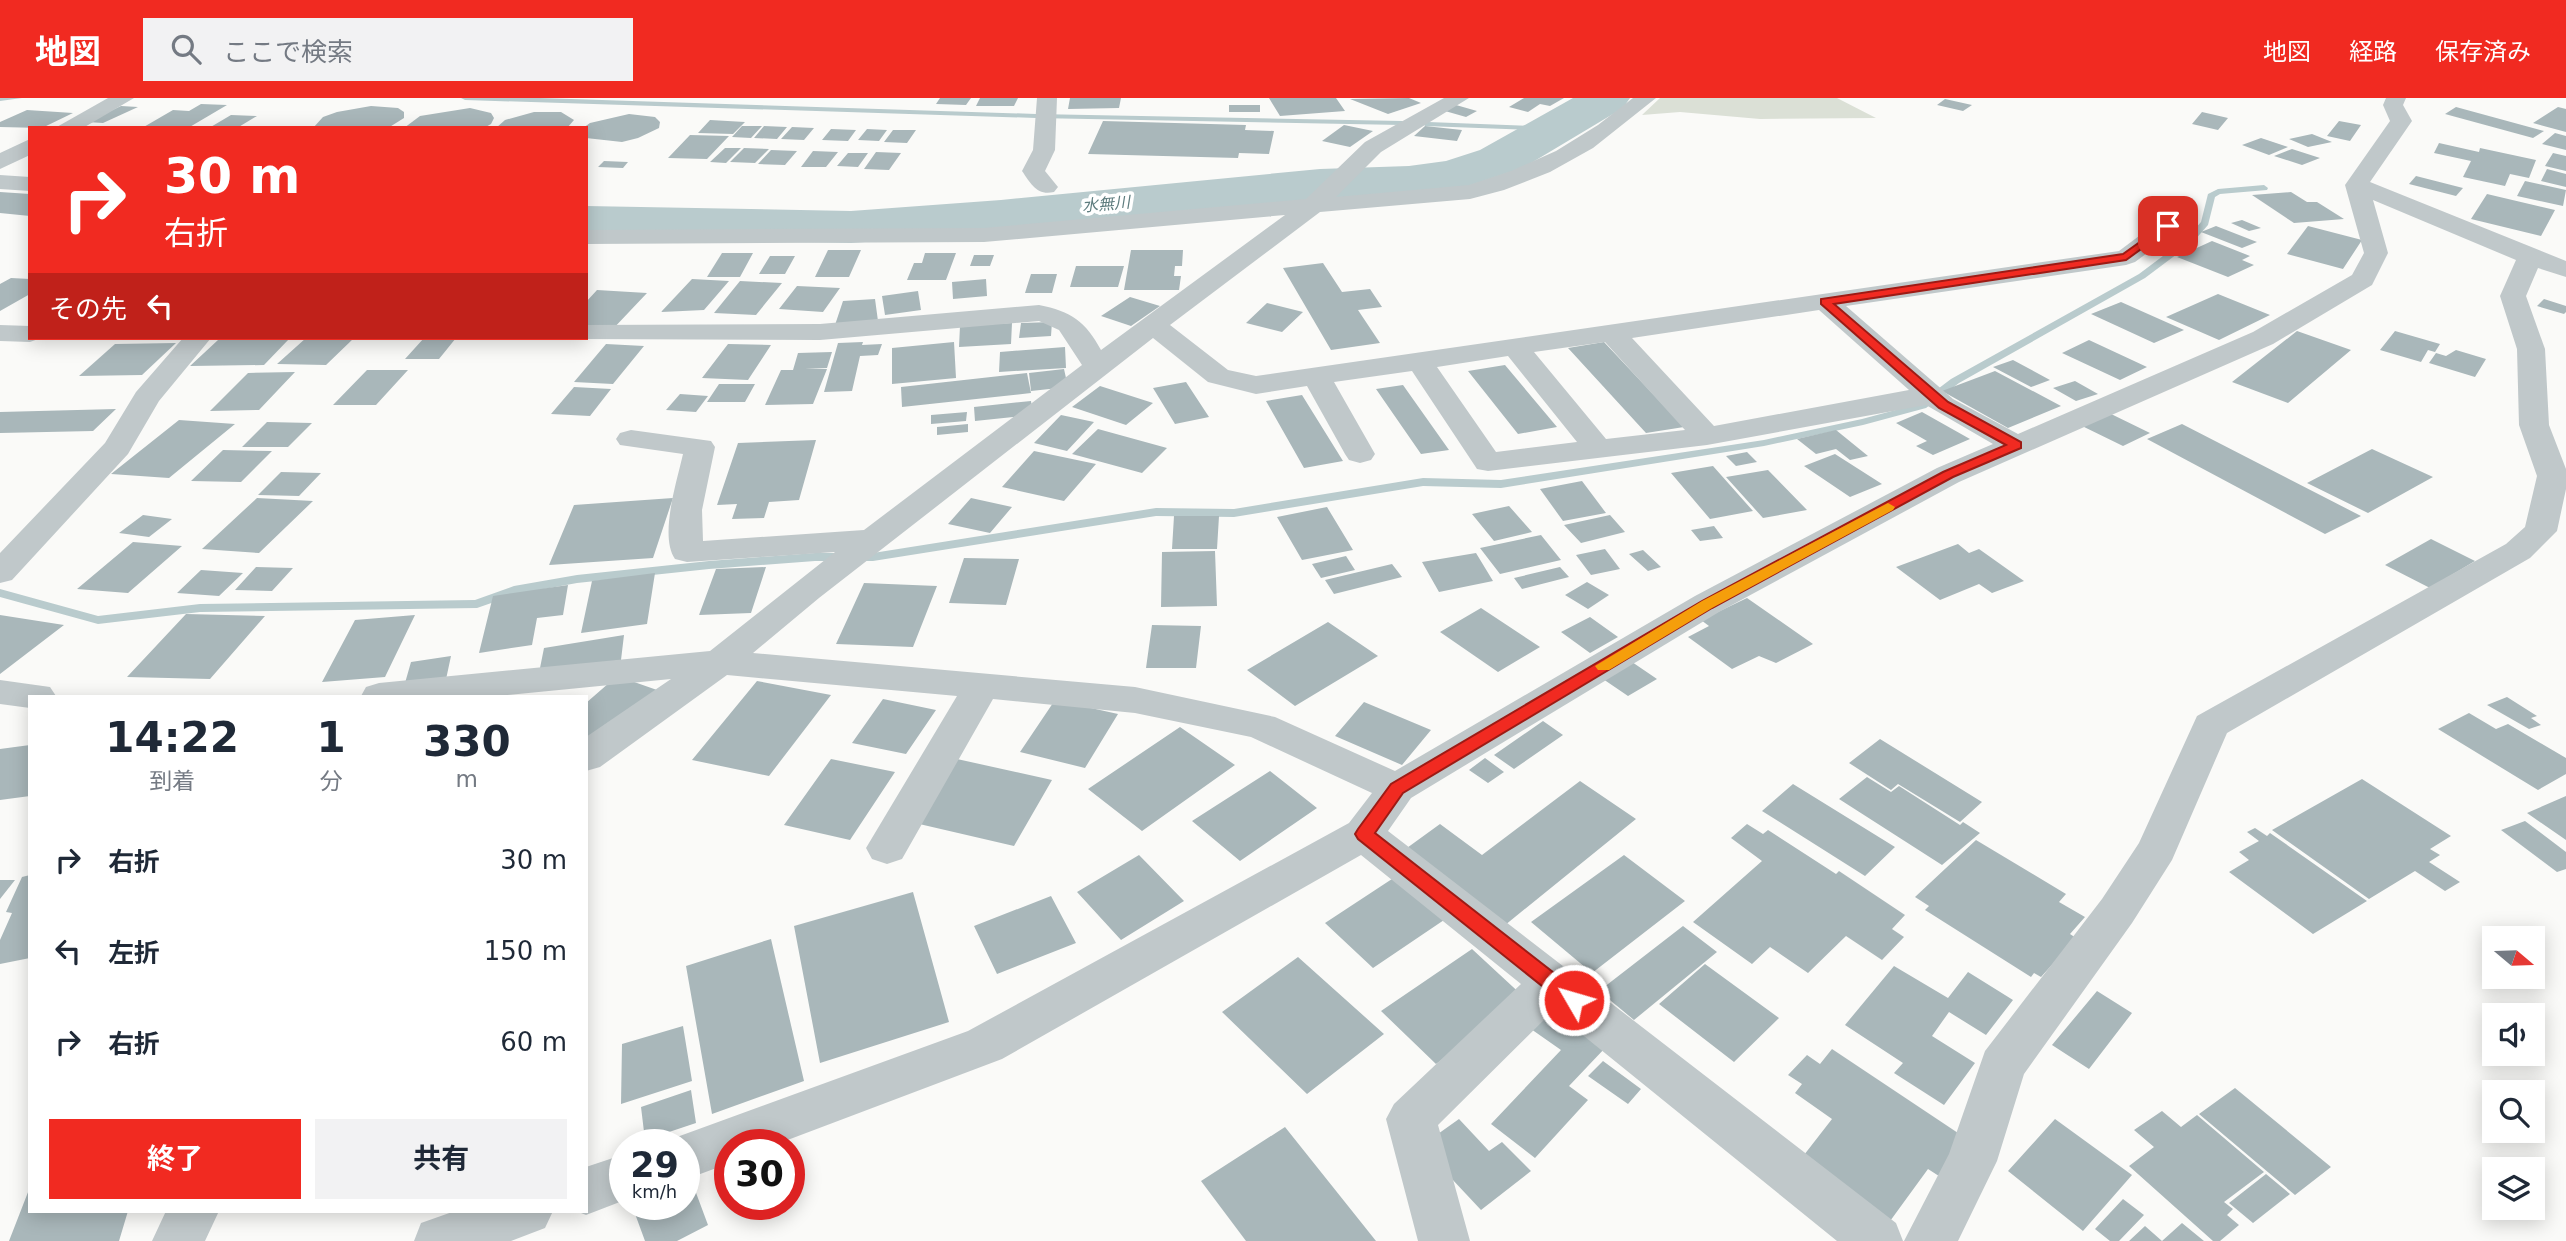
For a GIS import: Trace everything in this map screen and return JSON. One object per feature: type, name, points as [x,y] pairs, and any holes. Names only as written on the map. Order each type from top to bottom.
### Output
[{"type":"street","points":[[588,756],[720,662],[1097,367],[1318,203],[1346,171],[1373,147],[1459,98]]},
{"type":"street","points":[[588,237],[826,238],[984,235],[1318,203],[1471,192],[1499,185],[1544,167],[1606,133],[1646,98]]},
{"type":"street","points":[[2357,185],[2401,121],[2393,104],[2396,98]]},
{"type":"street","points":[[70,126],[122,99]]},
{"type":"street","points":[[1046,110],[1044,150],[1033,171],[1046,187]]},
{"type":"street","points":[[0,162],[28,147]]},
{"type":"street","points":[[0,182],[28,184]]},
{"type":"street","points":[[2357,185],[2530,257],[2566,269]]},
{"type":"street","points":[[700,1151],[985,1045],[1364,834],[1397,788],[1707,604],[1948,475],[2263,338],[2363,280],[2376,253],[2357,185]]},
{"type":"street","points":[[1151,327],[1167,334],[1218,376],[1256,385],[2126,257],[2168,226]]},
{"type":"street","points":[[1930,1241],[1972,1161],[2002,1066],[2117,911],[2157,849],[2211,725],[2518,551],[2541,531],[2553,476],[2534,425],[2531,349],[2513,296],[2530,257]]},
{"type":"street","points":[[1825,302],[1943,405],[2016,445]]},
{"type":"street","points":[[588,332],[821,332],[1039,313],[1059,315],[1070,322],[1097,367]]},
{"type":"street","points":[[0,333],[28,334]]},
{"type":"street","points":[[1613,334],[1707,436]]},
{"type":"street","points":[[0,573],[117,449],[146,398],[195,340]]},
{"type":"street","points":[[1516,348],[1598,449]]},
{"type":"street","points":[[1420,362],[1488,462],[1707,436],[1932,396]]},
{"type":"street","points":[[1317,378],[1360,454]]},
{"type":"street","points":[[631,439],[700,447],[686,510],[687,552],[874,539]]},
{"type":"street","points":[[389,695],[720,662],[1135,700],[1261,726],[1397,788]]},
{"type":"street","points":[[887,848],[982,686]]},
{"type":"street","points":[[0,692],[28,695]]},
{"type":"street","points":[[1364,834],[1877,1241]]},
{"type":"street","points":[[1444,1241],[1411,1119],[1552,983]]},
{"type":"street","points":[[588,1190],[609,1183]]},
{"type":"street","points":[[178,1241],[192,1213]]},
{"type":"street","points":[[440,1241],[521,1213]]},
{"type":"shaded area","points":[[1660,98],[1837,98],[1876,118],[1760,119],[1680,112],[1642,115]]},
{"type":"building","points":[[940,98],[971,98],[966,105],[936,104]]},
{"type":"building","points":[[980,98],[1018,98],[1014,106],[976,106]]},
{"type":"building","points":[[1070,98],[1121,98],[1119,108],[1068,109]]},
{"type":"building","points":[[1269,98],[1336,98],[1345,111],[1280,116]]},
{"type":"building","points":[[1409,98],[1421,103],[1388,114],[1350,99]]},
{"type":"building","points":[[1524,98],[1564,98],[1550,106],[1540,104],[1528,112],[1509,107]]},
{"type":"building","points":[[1945,99],[1972,105],[1963,111],[1937,105]]},
{"type":"building","points":[[201,104],[227,105],[191,126],[145,126],[173,110],[189,111]]},
{"type":"building","points":[[1229,105],[1260,105],[1260,112],[1229,112]]},
{"type":"building","points":[[1456,105],[1477,111],[1466,117],[1445,111]]},
{"type":"building","points":[[121,106],[138,107],[103,123],[87,122]]},
{"type":"building","points":[[371,106],[398,108],[404,112],[404,118],[391,126],[315,126],[323,117]]},
{"type":"building","points":[[2456,107],[2544,131],[2533,138],[2445,114]]},
{"type":"building","points":[[2558,107],[2566,109],[2566,132],[2533,123]]},
{"type":"building","points":[[470,108],[491,113],[494,118],[488,126],[407,126],[420,116]]},
{"type":"building","points":[[27,110],[73,113],[46,126],[0,127],[0,122]]},
{"type":"building","points":[[534,112],[561,112],[574,120],[569,126],[498,126],[505,120]]},
{"type":"building","points":[[2202,112],[2228,118],[2218,130],[2192,124]]},
{"type":"building","points":[[629,114],[655,117],[660,122],[659,128],[622,142],[588,138],[588,126],[586,126]]},
{"type":"building","points":[[231,115],[257,116],[240,126],[212,126]]},
{"type":"building","points":[[710,120],[745,122],[733,134],[698,133]]},
{"type":"building","points":[[1103,121],[1246,125],[1245,130],[1274,131],[1269,154],[1239,153],[1238,158],[1088,154]]},
{"type":"building","points":[[2339,121],[2361,125],[2350,141],[2327,136]]},
{"type":"building","points":[[1344,125],[1373,131],[1350,147],[1322,141]]},
{"type":"building","points":[[742,126],[762,126],[751,138],[732,137]]},
{"type":"building","points":[[764,126],[787,127],[777,139],[754,138]]},
{"type":"building","points":[[1425,126],[1462,130],[1457,141],[1414,136]]},
{"type":"building","points":[[792,127],[814,128],[804,140],[781,139]]},
{"type":"building","points":[[831,129],[856,130],[848,141],[822,140]]},
{"type":"building","points":[[867,129],[887,130],[879,141],[858,140]]},
{"type":"building","points":[[893,130],[916,130],[907,143],[884,142]]},
{"type":"building","points":[[2555,133],[2566,136],[2566,150],[2542,144]]},
{"type":"building","points":[[2312,134],[2332,142],[2308,147],[2289,139]]},
{"type":"building","points":[[690,135],[729,136],[707,159],[668,158]]},
{"type":"building","points":[[2261,138],[2288,147],[2269,155],[2242,145]]},
{"type":"building","points":[[2439,143],[2479,152],[2480,148],[2536,160],[2529,178],[2510,174],[2505,186],[2463,177],[2471,161],[2434,153]]},
{"type":"building","points":[[725,148],[741,148],[726,163],[710,162]]},
{"type":"building","points":[[744,148],[769,149],[755,163],[730,162]]},
{"type":"building","points":[[2292,149],[2320,158],[2302,165],[2274,156]]},
{"type":"building","points":[[771,150],[797,151],[785,165],[758,164]]},
{"type":"building","points":[[813,151],[838,152],[826,167],[801,167]]},
{"type":"building","points":[[876,152],[901,153],[889,170],[864,169]]},
{"type":"building","points":[[848,153],[868,153],[858,167],[837,166]]},
{"type":"building","points":[[2553,153],[2566,156],[2566,171],[2545,166]]},
{"type":"building","points":[[604,161],[628,162],[623,168],[598,167]]},
{"type":"building","points":[[2547,169],[2566,174],[2566,187],[2541,181]]},
{"type":"building","points":[[2416,176],[2463,188],[2456,196],[2409,184]]},
{"type":"building","points":[[2525,181],[2566,190],[2563,206],[2517,196]]},
{"type":"building","points":[[0,192],[28,194],[28,216],[0,213]]},
{"type":"building","points":[[2291,192],[2307,202],[2317,202],[2344,219],[2294,223],[2252,195]]},
{"type":"building","points":[[2487,194],[2555,210],[2541,236],[2471,219]]},
{"type":"building","points":[[2242,220],[2261,228],[2249,231],[2231,223]]},
{"type":"building","points":[[2216,226],[2257,242],[2242,248],[2201,232]]},
{"type":"building","points":[[2308,226],[2362,240],[2343,269],[2287,254]]},
{"type":"building","points":[[2212,241],[2250,256],[2242,260],[2254,265],[2228,277],[2177,257]]},
{"type":"building","points":[[828,250],[861,250],[849,277],[815,277]]},
{"type":"building","points":[[1131,250],[1183,250],[1182,266],[1175,266],[1174,276],[1181,276],[1179,290],[1124,290]]},
{"type":"building","points":[[722,253],[753,253],[740,277],[707,277]]},
{"type":"building","points":[[925,253],[956,253],[946,280],[907,280],[914,263],[922,263]]},
{"type":"building","points":[[974,255],[994,255],[990,266],[970,266]]},
{"type":"building","points":[[770,256],[795,256],[785,274],[759,274]]},
{"type":"building","points":[[1323,263],[1342,292],[1370,289],[1382,307],[1358,310],[1380,343],[1331,350],[1283,268]]},
{"type":"building","points":[[1076,266],[1124,266],[1118,287],[1070,287]]},
{"type":"building","points":[[1031,274],[1057,274],[1052,293],[1025,293]]},
{"type":"building","points":[[11,278],[28,279],[28,295],[0,311],[0,284]]},
{"type":"building","points":[[692,279],[729,281],[704,310],[661,312]]},
{"type":"building","points":[[986,279],[987,296],[953,299],[952,282]]},
{"type":"building","points":[[740,281],[782,283],[756,315],[714,313]]},
{"type":"building","points":[[797,286],[840,288],[823,312],[779,309]]},
{"type":"building","points":[[597,290],[647,293],[611,331],[588,330],[588,300]]},
{"type":"building","points":[[918,291],[921,310],[885,315],[882,296]]},
{"type":"building","points":[[2218,294],[2270,315],[2219,340],[2166,317]]},
{"type":"building","points":[[1130,297],[1160,306],[1131,326],[1101,316]]},
{"type":"building","points":[[875,299],[878,321],[835,325],[843,301]]},
{"type":"building","points":[[2544,299],[2566,306],[2566,312],[2564,314],[2537,306]]},
{"type":"building","points":[[2121,302],[2184,330],[2154,343],[2091,314]]},
{"type":"building","points":[[1267,303],[1303,312],[1282,332],[1246,323]]},
{"type":"building","points":[[1052,322],[1051,336],[1019,338],[1021,323]]},
{"type":"building","points":[[1012,323],[1011,344],[959,347],[960,326]]},
{"type":"building","points":[[2297,331],[2351,350],[2288,403],[2232,382]]},
{"type":"building","points":[[2395,331],[2440,344],[2435,352],[2428,350],[2421,362],[2380,350]]},
{"type":"building","points":[[218,340],[288,340],[264,365],[190,366]]},
{"type":"building","points":[[304,340],[352,340],[326,365],[277,364]]},
{"type":"building","points":[[422,340],[454,340],[439,359],[405,359]]},
{"type":"building","points":[[2089,340],[2147,367],[2120,380],[2062,353]]},
{"type":"building","points":[[863,342],[862,345],[882,344],[878,355],[860,356],[852,391],[824,392],[838,343]]},
{"type":"building","points":[[954,342],[956,378],[892,384],[892,348]]},
{"type":"building","points":[[1604,342],[1684,427],[1646,433],[1568,348]]},
{"type":"building","points":[[176,343],[142,375],[79,376],[115,344]]},
{"type":"building","points":[[606,344],[644,346],[613,384],[574,382]]},
{"type":"building","points":[[728,344],[771,345],[748,380],[702,378]]},
{"type":"building","points":[[1065,347],[1066,368],[999,372],[1000,352]]},
{"type":"building","points":[[2456,350],[2486,359],[2475,377],[2429,363],[2436,353],[2446,356]]},
{"type":"building","points":[[832,352],[827,368],[805,369],[827,369],[813,404],[765,405],[781,370],[793,370],[798,353]]},
{"type":"building","points":[[2013,360],[2050,380],[2031,387],[1993,367]]},
{"type":"building","points":[[1505,365],[1557,427],[1518,434],[1468,371]]},
{"type":"building","points":[[1064,369],[1068,387],[1031,391],[1029,373]]},
{"type":"building","points":[[367,370],[408,370],[376,405],[333,405]]},
{"type":"building","points":[[1995,371],[2061,406],[2008,428],[1942,391]]},
{"type":"building","points":[[295,372],[259,410],[210,411],[248,373]]},
{"type":"building","points":[[1027,373],[1031,393],[902,407],[901,387]]},
{"type":"building","points":[[2075,381],[2098,394],[2076,401],[2053,388]]},
{"type":"building","points":[[1186,382],[1209,417],[1175,424],[1153,388]]},
{"type":"building","points":[[719,384],[755,384],[745,402],[707,402]]},
{"type":"building","points":[[1403,385],[1449,450],[1421,454],[1376,389]]},
{"type":"building","points":[[1100,386],[1153,403],[1126,425],[1072,407]]},
{"type":"building","points":[[574,387],[611,389],[590,416],[551,414]]},
{"type":"building","points":[[680,394],[708,396],[696,412],[666,410]]},
{"type":"building","points":[[1302,395],[1343,461],[1304,468],[1266,401]]},
{"type":"building","points":[[1031,401],[1033,415],[975,421],[974,407]]},
{"type":"building","points":[[116,409],[93,431],[0,433],[0,412]]},
{"type":"building","points":[[967,412],[966,421],[931,424],[931,415]]},
{"type":"building","points":[[1922,412],[1970,439],[1933,455],[1916,446],[1927,441],[1896,423]]},
{"type":"building","points":[[2107,412],[2150,433],[2123,446],[2080,425]]},
{"type":"building","points":[[1061,415],[1094,422],[1067,451],[1034,443]]},
{"type":"building","points":[[179,420],[235,424],[169,478],[111,474]]},
{"type":"building","points":[[267,422],[312,423],[288,447],[242,447]]},
{"type":"building","points":[[968,424],[968,432],[937,435],[937,427]]},
{"type":"building","points":[[2182,424],[2361,516],[2325,534],[2147,439]]},
{"type":"building","points":[[1098,429],[1167,448],[1142,473],[1072,454]]},
{"type":"building","points":[[1836,430],[1868,456],[1850,460],[1836,449],[1816,454],[1797,439]]},
{"type":"building","points":[[816,440],[799,500],[769,502],[764,518],[732,519],[737,504],[717,505],[738,443]]},
{"type":"building","points":[[2372,449],[2433,477],[2368,513],[2307,483]]},
{"type":"building","points":[[223,450],[272,451],[241,482],[191,481]]},
{"type":"building","points":[[1034,451],[1096,464],[1064,501],[1002,487]]},
{"type":"building","points":[[1747,452],[1757,462],[1736,466],[1726,456]]},
{"type":"building","points":[[1835,454],[1882,484],[1850,497],[1804,466]]},
{"type":"building","points":[[1713,466],[1753,511],[1710,519],[1671,473]]},
{"type":"building","points":[[1768,470],[1807,510],[1763,518],[1726,477]]},
{"type":"building","points":[[281,472],[321,473],[299,496],[258,495]]},
{"type":"building","points":[[1582,481],[1606,513],[1563,521],[1540,489]]},
{"type":"building","points":[[257,498],[313,501],[259,553],[202,549]]},
{"type":"building","points":[[673,498],[653,558],[549,565],[574,505]]},
{"type":"building","points":[[971,498],[1012,507],[990,533],[948,524]]},
{"type":"building","points":[[1509,506],[1532,532],[1494,541],[1472,514]]},
{"type":"building","points":[[1327,507],[1353,550],[1302,560],[1277,517]]},
{"type":"building","points":[[143,515],[172,519],[149,537],[119,533]]},
{"type":"building","points":[[1610,515],[1625,532],[1581,543],[1564,525]]},
{"type":"building","points":[[1174,516],[1219,516],[1217,549],[1172,549]]},
{"type":"building","points":[[1714,526],[1723,538],[1700,541],[1691,530]]},
{"type":"building","points":[[1541,535],[1561,560],[1500,574],[1480,548]]},
{"type":"building","points":[[2431,539],[2475,561],[2430,588],[2385,565]]},
{"type":"building","points":[[133,542],[182,546],[128,593],[77,589]]},
{"type":"building","points":[[1958,544],[1969,553],[1979,549],[2024,581],[1992,593],[1979,584],[1940,600],[1896,567]]},
{"type":"building","points":[[1605,549],[1620,569],[1591,575],[1576,555]]},
{"type":"building","points":[[1643,550],[1661,567],[1648,571],[1629,554]]},
{"type":"building","points":[[1215,551],[1217,606],[1161,607],[1162,552]]},
{"type":"building","points":[[1476,553],[1493,581],[1439,592],[1422,562]]},
{"type":"building","points":[[1346,556],[1355,570],[1321,578],[1312,564]]},
{"type":"building","points":[[964,558],[1019,559],[1006,605],[949,603]]},
{"type":"building","points":[[1392,564],[1402,577],[1334,594],[1325,580]]},
{"type":"building","points":[[256,567],[293,568],[272,591],[235,590]]},
{"type":"building","points":[[766,567],[751,613],[699,615],[716,569]]},
{"type":"building","points":[[1560,567],[1569,577],[1522,589],[1514,578]]},
{"type":"building","points":[[201,570],[243,573],[219,596],[177,593]]},
{"type":"building","points":[[655,573],[647,624],[581,633],[592,581]]},
{"type":"building","points":[[1587,582],[1609,595],[1588,609],[1565,595]]},
{"type":"building","points":[[864,583],[937,586],[913,647],[836,644]]},
{"type":"building","points":[[568,585],[563,615],[537,618],[532,645],[479,653],[493,596]]},
{"type":"building","points":[[1747,598],[1813,644],[1776,663],[1759,656],[1732,669],[1688,637],[1709,626],[1701,620]]},
{"type":"building","points":[[1481,608],[1540,647],[1498,672],[1440,632]]},
{"type":"building","points":[[186,614],[265,616],[210,679],[127,677]]},
{"type":"building","points":[[0,615],[64,625],[0,674]]},
{"type":"building","points":[[415,615],[385,677],[322,682],[355,620]]},
{"type":"building","points":[[1590,617],[1618,637],[1590,653],[1561,632]]},
{"type":"building","points":[[1328,622],[1378,656],[1295,706],[1247,670]]},
{"type":"building","points":[[1152,625],[1201,626],[1196,668],[1146,668]]},
{"type":"building","points":[[624,635],[621,660],[539,673],[544,648]]},
{"type":"building","points":[[451,656],[445,684],[403,690],[411,662]]},
{"type":"building","points":[[1632,662],[1657,679],[1628,696],[1603,679]]},
{"type":"building","points":[[617,676],[657,690],[588,739],[588,701]]},
{"type":"building","points":[[757,681],[831,695],[769,776],[692,760]]},
{"type":"building","points":[[2507,697],[2537,716],[2531,718],[2541,725],[2529,729],[2487,705]]},
{"type":"building","points":[[883,699],[936,710],[906,754],[852,743]]},
{"type":"building","points":[[1055,700],[1118,714],[1085,768],[1020,752]]},
{"type":"building","points":[[1364,702],[1431,730],[1402,765],[1335,736]]},
{"type":"building","points":[[2469,713],[2496,729],[2508,724],[2566,758],[2566,774],[2538,790],[2438,729]]},
{"type":"building","points":[[1543,721],[1563,735],[1514,769],[1494,755]]},
{"type":"building","points":[[1180,727],[1235,765],[1142,831],[1088,789]]},
{"type":"building","points":[[1880,739],[1982,802],[1960,822],[1898,784],[1891,790],[1849,763]]},
{"type":"building","points":[[28,745],[28,796],[0,800],[0,749]]},
{"type":"building","points":[[1485,758],[1504,772],[1488,783],[1469,770]]},
{"type":"building","points":[[831,759],[895,772],[850,840],[784,825]]},
{"type":"building","points":[[957,759],[1052,780],[1014,846],[915,823]]},
{"type":"building","points":[[1270,771],[1317,808],[1240,861],[1192,821]]},
{"type":"building","points":[[1867,777],[1891,792],[1899,786],[1960,825],[1963,822],[1980,833],[1942,865],[1839,799]]},
{"type":"building","points":[[2362,779],[2451,836],[2430,849],[2440,855],[2429,862],[2460,882],[2445,891],[2415,871],[2369,899],[2272,830]]},
{"type":"building","points":[[1580,781],[1636,819],[1499,930],[1400,853],[1440,824],[1482,855]]},
{"type":"building","points":[[1793,784],[1895,847],[1865,876],[1762,811]]},
{"type":"building","points":[[2566,796],[2566,840],[2527,813]]},
{"type":"building","points":[[2525,821],[2566,852],[2566,869],[2557,872],[2501,830]]},
{"type":"building","points":[[1747,824],[1763,834],[1768,830],[1836,874],[1839,871],[1905,915],[1892,929],[1904,937],[1882,960],[1846,936],[1808,973],[1770,947],[1752,964],[1693,922],[1762,861],[1731,838]]},
{"type":"building","points":[[2255,828],[2267,836],[2270,833],[2367,901],[2313,934],[2229,872],[2249,860],[2239,852],[2259,841],[2247,832]]},
{"type":"building","points":[[1976,840],[2066,894],[2059,902],[2085,917],[2070,934],[2076,938],[2041,977],[2034,973],[2031,977],[1925,910],[1929,906],[1915,897]]},
{"type":"building","points":[[1139,855],[1184,901],[1121,940],[1077,892]]},
{"type":"building","points":[[1624,855],[1685,901],[1592,973],[1531,922]]},
{"type":"building","points":[[28,876],[28,958],[0,964],[0,940],[12,913],[6,912],[22,877]]},
{"type":"building","points":[[1395,877],[1444,920],[1373,968],[1325,923]]},
{"type":"building","points":[[0,880],[15,880],[0,899]]},
{"type":"building","points":[[913,892],[949,1022],[820,1063],[794,926]]},
{"type":"building","points":[[1051,896],[1076,943],[997,974],[974,926]]},
{"type":"building","points":[[1683,926],[1717,952],[1634,1020],[1599,991]]},
{"type":"building","points":[[771,939],[804,1081],[712,1114],[686,966]]},
{"type":"building","points":[[1472,949],[1526,999],[1436,1064],[1381,1011]]},
{"type":"building","points":[[1298,957],[1384,1034],[1307,1094],[1222,1012]]},
{"type":"building","points":[[1705,964],[1779,1018],[1734,1062],[1659,1004]]},
{"type":"building","points":[[1894,966],[1948,998],[1968,972],[2013,1000],[1986,1035],[1949,1012],[1932,1036],[1975,1063],[1944,1105],[1894,1073],[1903,1063],[1845,1025]]},
{"type":"building","points":[[2097,991],[2132,1013],[2089,1069],[2052,1045]]},
{"type":"building","points":[[1551,1008],[1606,1047],[1569,1086],[1588,1100],[1535,1158],[1491,1124],[1561,1050],[1531,1029]]},
{"type":"building","points":[[683,1026],[692,1081],[621,1104],[622,1044]]},
{"type":"building","points":[[1832,1049],[1970,1141],[1942,1178],[1928,1169],[1885,1228],[1797,1164],[1832,1119],[1795,1093],[1802,1084],[1788,1075],[1807,1055],[1820,1064]]},
{"type":"building","points":[[1603,1061],[1641,1089],[1628,1104],[1588,1076]]},
{"type":"building","points":[[2235,1088],[2331,1167],[2295,1195],[2199,1114]]},
{"type":"building","points":[[691,1090],[696,1123],[678,1129],[644,1129],[641,1107]]},
{"type":"building","points":[[2162,1111],[2181,1127],[2197,1115],[2264,1172],[2224,1202],[2233,1209],[2227,1215],[2239,1225],[2220,1241],[2213,1241],[2129,1166],[2154,1147],[2134,1130]]},
{"type":"building","points":[[1459,1119],[1489,1151],[1502,1142],[1531,1171],[1481,1210],[1421,1146]]},
{"type":"building","points":[[2055,1119],[2132,1175],[2083,1231],[2008,1171]]},
{"type":"building","points":[[1285,1127],[1376,1241],[1246,1241],[1201,1181]]},
{"type":"building","points":[[2266,1174],[2290,1194],[2253,1223],[2229,1203]]},
{"type":"building","points":[[28,1192],[28,1213],[127,1213],[119,1241],[9,1241]]},
{"type":"building","points":[[2123,1199],[2144,1215],[2119,1241],[2110,1241],[2095,1229]]},
{"type":"building","points":[[700,1204],[708,1225],[677,1241],[645,1241],[637,1220],[700,1220]]},
{"type":"building","points":[[2182,1223],[2204,1241],[2162,1241]]},
{"type":"building","points":[[2145,1226],[2162,1241],[2129,1241]]},
{"type":"waterway","points":[[0,99],[18,98]]},
{"type":"waterway","points":[[465,98],[1036,116],[1402,123]]},
{"type":"waterway","name":"水無川","points":[[588,222],[851,227],[1001,216],[1320,184],[1409,181],[1453,176],[1498,161],[1607,98]]},
{"type":"waterway","points":[[1428,124],[1556,129]]},
{"type":"waterway","points":[[0,593],[98,620],[200,608],[477,604],[514,590],[577,579],[815,557],[873,557],[1156,512],[1234,513],[1423,482],[1501,484],[1764,443],[1863,422],[1922,406],[1955,381],[2142,276],[2190,240],[2205,223],[2211,196],[2218,192],[2264,188]]},
{"type":"slow traffic","points":[[1603,666],[1707,604],[1888,507]]},
{"type":"route","points":[[1574,1000],[1364,834],[1397,788],[1707,604],[1948,475],[2016,445],[1943,405],[1825,302],[2126,257],[2168,226]]}]
